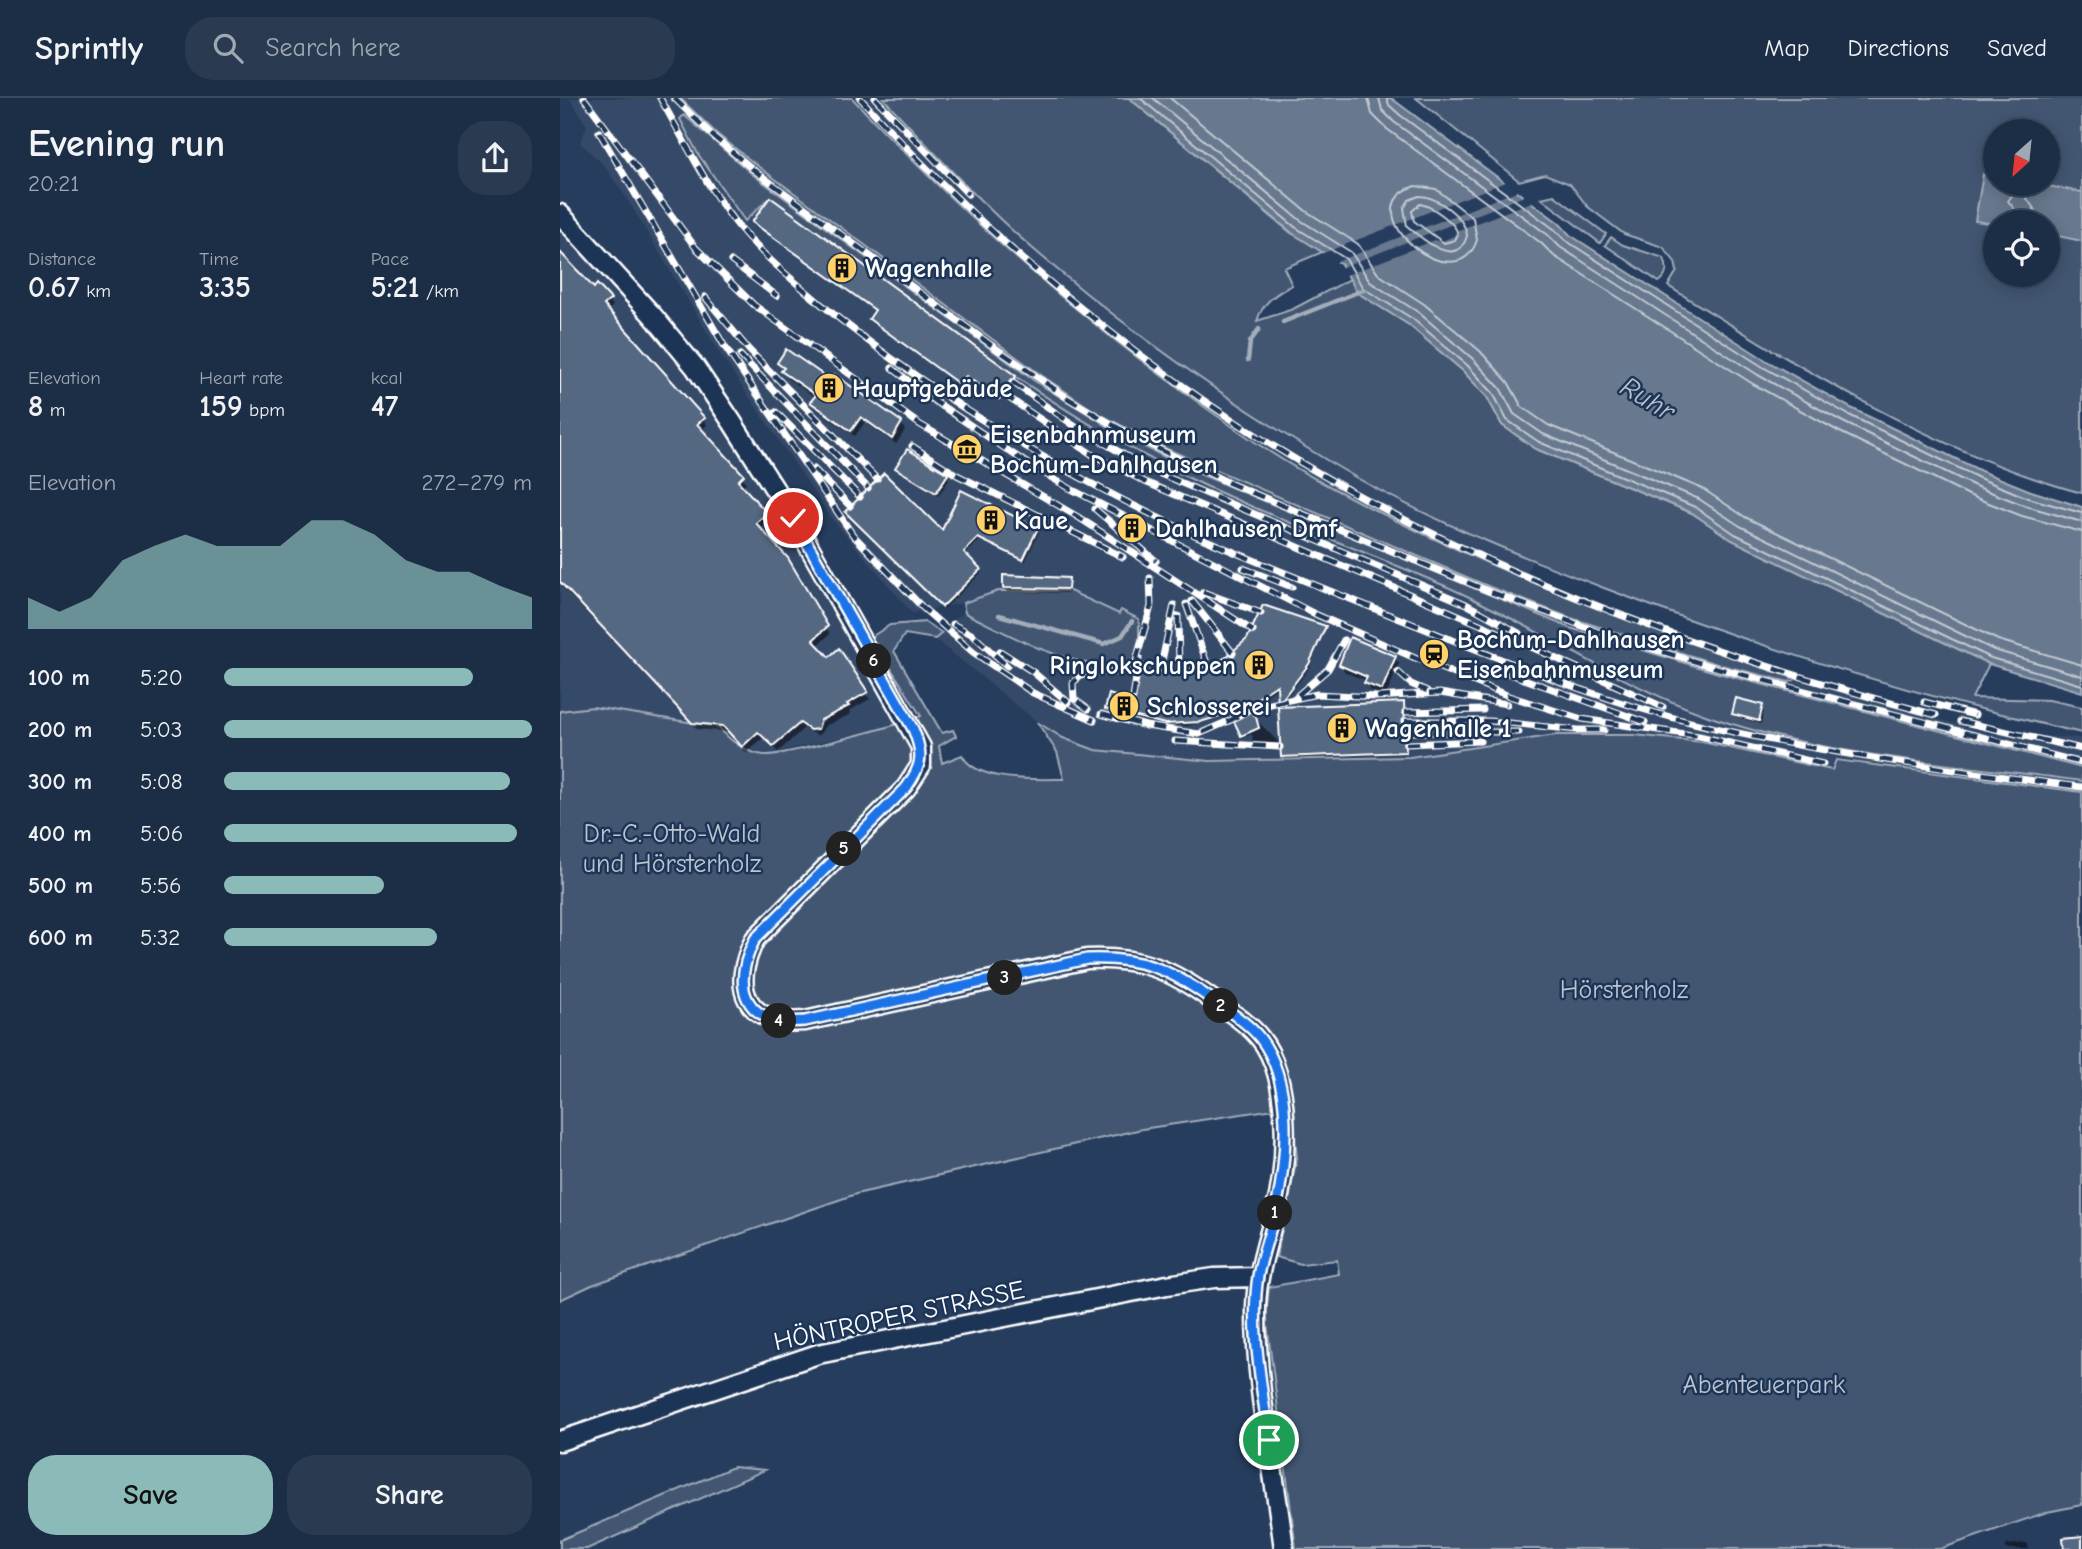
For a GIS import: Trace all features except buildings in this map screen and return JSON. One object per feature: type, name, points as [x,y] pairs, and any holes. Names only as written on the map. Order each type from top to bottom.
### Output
[{"type":"street","points":[[560,214],[653,316],[695,367],[793,518],[921,747],[921,765],[906,788],[755,939],[747,956],[742,982],[746,998],[753,1008],[770,1019],[805,1021],[1087,959],[1142,962],[1182,978],[1252,1030],[1273,1063],[1282,1109],[1280,1187],[1258,1277],[1258,1345],[1284,1549]]},
{"type":"street","name":"HÖNTROPER STRASSE","points":[[560,1441],[818,1354],[1167,1285],[1214,1278],[1258,1277]]},
{"type":"shaded area","name":"Eisenbahnmuseum Bochum-Dahlhausen","points":[[570,98],[680,98],[717,134],[920,287],[1167,449],[1571,618],[1655,645],[1789,682],[1796,679],[1991,734],[2082,738],[2082,792],[1836,760],[1832,771],[1702,742],[1634,735],[1556,735],[1410,757],[1210,761],[1095,750],[1063,738],[1037,722],[935,639],[955,618],[965,613],[1051,655],[1126,669],[1138,650],[1139,619],[1121,610],[1119,614],[1070,591],[998,591],[963,603],[912,613],[833,520],[722,357],[627,199],[603,164],[580,143],[587,126]]},
{"type":"shaded area","points":[[852,98],[883,98],[1013,231],[1175,359],[1336,466],[1481,539],[1533,560],[1524,580],[1474,559],[1325,485],[1235,428],[1162,377],[1049,290],[999,245]]},
{"type":"shaded area","points":[[560,225],[652,325],[691,372],[756,469],[880,684],[896,725],[764,755],[691,724],[593,707],[560,711]]},
{"type":"green space","points":[[680,98],[852,98],[975,221],[1061,297],[1151,368],[1278,457],[1383,514],[1498,568],[1616,615],[1796,679],[1789,682],[1717,664],[1571,618],[1490,587],[1167,449],[1099,414],[1041,375],[759,167],[717,134]]},
{"type":"green space","points":[[883,98],[1129,98],[1291,233],[1325,251],[1284,268],[1292,285],[1270,299],[1257,321],[1293,309],[1350,279],[1358,293],[1409,325],[1463,371],[1487,397],[1502,425],[1536,449],[1692,513],[1732,540],[1989,664],[1972,698],[2049,700],[2082,707],[2082,733],[1960,704],[1840,670],[1722,631],[1501,547],[1397,500],[1333,464],[1209,384],[1089,296],[997,216]]},
{"type":"green space","points":[[1416,98],[2082,98],[2082,493],[2029,477],[1922,432],[1765,346],[1668,286],[1677,271],[1675,262],[1663,247],[1624,234],[1588,207],[1570,184],[1545,174],[1519,181]]},
{"type":"green space","points":[[684,115],[752,174],[1036,382],[1129,439],[1195,472],[1570,628],[1718,673],[2082,768],[2082,781],[1844,750],[1751,730],[1708,716],[1642,688],[1452,589],[1198,482],[1111,437],[1010,373],[770,197],[745,221],[698,154],[680,119]]},
{"type":"green space","points":[[1554,195],[1606,234],[1600,243],[1541,198]]},
{"type":"green space","points":[[1611,237],[1623,245],[1664,258],[1667,268],[1664,277],[1659,282],[1605,245]]},
{"type":"green space","points":[[998,591],[1070,591],[1119,614],[1121,610],[1139,619],[1139,644],[1134,661],[1127,668],[1119,670],[1061,656],[965,613],[963,603]]},
{"type":"green space","points":[[925,622],[942,633],[935,639],[905,634],[894,651],[942,733],[953,730],[956,736],[939,746],[942,763],[962,755],[980,771],[1008,778],[1064,779],[1057,752],[1037,722],[1063,738],[1095,750],[1210,761],[1410,757],[1556,735],[1634,735],[1702,742],[1832,770],[1836,760],[2082,792],[2082,1505],[2047,1512],[1940,1549],[1296,1549],[1266,1317],[1269,1287],[1339,1274],[1337,1260],[1301,1264],[1276,1257],[1297,1158],[1292,1109],[1278,1047],[1247,1035],[1264,1059],[1275,1109],[1142,1129],[856,1194],[592,1285],[560,1300],[560,711],[593,707],[719,727],[738,745],[764,755],[816,746],[921,716],[871,637],[890,625]]},
{"type":"green space","points":[[733,1467],[765,1470],[587,1549],[560,1549],[560,1540]]},
{"type":"water","name":"Ruhr","points":[[1129,98],[1391,98],[1559,223],[1570,235],[1767,361],[1851,408],[1981,471],[2082,507],[2082,692],[1989,664],[1732,540],[1692,513],[1536,449],[1502,425],[1487,397],[1463,371],[1409,325],[1358,293],[1341,264],[1292,233]]},
{"type":"water","points":[[1983,174],[1983,196],[2060,196],[2060,188],[2082,192],[2082,241],[2060,236],[2060,210],[1983,210],[1983,222],[1975,221]]},
{"type":"pier","points":[[1508,181],[1519,190],[1334,263],[1321,254]]},
{"type":"pier","points":[[1527,195],[1534,201],[1456,231],[1454,236],[1440,242],[1435,240],[1344,276],[1340,268]]},
{"type":"waterway","points":[[1283,322],[1363,290]]},
{"type":"waterway","points":[[1248,360],[1250,342],[1259,329]]},
{"type":"waterway","points":[[999,615],[1104,644],[1122,636],[1132,621]]},
{"type":"railway","points":[[584,98],[696,248],[754,305],[919,424],[1078,517],[1253,631]]},
{"type":"railway","points":[[660,98],[727,212],[758,248],[822,305]]},
{"type":"railway","points":[[674,98],[714,137],[755,171],[991,345],[1069,399],[1132,436],[1229,483],[1488,591],[1612,637],[1721,669],[2082,763]]},
{"type":"railway","points":[[860,98],[953,194],[1053,285],[1105,328],[1214,407],[1270,444],[1347,489],[1427,531],[1593,604],[1763,665],[1936,715]]},
{"type":"railway","points":[[875,98],[968,194]]},
{"type":"railway","points":[[599,132],[725,347],[853,535],[923,608],[973,652],[1033,693],[1094,720]]},
{"type":"railway","points":[[731,261],[777,296]]},
{"type":"railway","points":[[705,297],[749,350],[877,479]]},
{"type":"railway","points":[[816,300],[951,400],[1096,486],[1221,547],[1506,661],[1580,689],[1656,713],[1742,734],[1887,760],[2082,787]]},
{"type":"railway","points":[[740,355],[868,488]]},
{"type":"railway","points":[[892,368],[937,403]]},
{"type":"railway","points":[[1012,382],[1076,427],[1151,470],[1466,604],[1519,633]]},
{"type":"railway","points":[[1003,394],[1093,455],[1145,482],[1496,631],[1663,707]]},
{"type":"railway","points":[[930,398],[1028,464],[1071,489],[1315,614],[1415,658],[1509,696],[1582,719],[1699,736],[1823,764]]},
{"type":"railway","points":[[776,412],[860,497]]},
{"type":"railway","points":[[912,446],[957,475],[1123,557]]},
{"type":"railway","points":[[814,469],[850,506]]},
{"type":"railway","points":[[1095,509],[1156,561]]},
{"type":"railway","points":[[1243,568],[1292,587]]},
{"type":"railway","points":[[1088,709],[1074,699],[1073,683],[1088,674],[1120,672],[1135,665],[1151,606],[1150,578]]},
{"type":"railway","points":[[1203,592],[1261,613]]},
{"type":"railway","points":[[1192,601],[1233,653]]},
{"type":"railway","points":[[1186,604],[1208,666]]},
{"type":"railway","points":[[1160,670],[1174,605]]},
{"type":"railway","points":[[1178,616],[1179,671]]},
{"type":"railway","points":[[953,624],[973,635],[1007,666]]},
{"type":"railway","points":[[1298,695],[1328,669],[1344,640]]},
{"type":"railway","points":[[1000,651],[1033,672],[1068,702]]},
{"type":"railway","points":[[1133,698],[1139,658]]},
{"type":"railway","points":[[1398,672],[1411,684],[1427,691]]},
{"type":"railway","points":[[1510,674],[1645,722]]},
{"type":"railway","points":[[1101,714],[1146,726],[1199,734],[1252,708],[1317,694],[1377,697],[1440,693],[1507,704]]},
{"type":"railway","points":[[1924,702],[1975,715]]},
{"type":"railway","points":[[1405,712],[1483,710]]},
{"type":"railway","points":[[1405,721],[1490,721],[1604,730]]},
{"type":"railway","points":[[1960,721],[2082,749]]},
{"type":"railway","points":[[1406,732],[1519,732]]},
{"type":"railway","points":[[1175,741],[1280,747]]},
{"type":"railway","points":[[1406,744],[1480,741]]},
{"type":"place","name":"Wagenhalle","points":[[842,268]]},
{"type":"place","name":"Hauptgebäude","points":[[829,388]]},
{"type":"place","name":"Eisenbahnmuseum Bochum-Dahlhausen","points":[[967,449]]},
{"type":"place","name":"Kaue","points":[[991,520]]},
{"type":"place","name":"Dahlhausen Dmf","points":[[1132,528]]},
{"type":"place","name":"Bochum-Dahlhausen Eisenbahnmuseum","points":[[1434,654]]},
{"type":"place","name":"Ringlokschuppen","points":[[1259,665]]},
{"type":"place","name":"Schlosserei","points":[[1124,706]]},
{"type":"place","name":"Wagenhalle 1","points":[[1342,728]]},
{"type":"route","points":[[793,518],[913,729],[922,756],[917,773],[906,788],[776,914],[755,939],[744,968],[742,982],[746,998],[753,1008],[770,1019],[805,1021],[1087,959],[1113,958],[1161,968],[1182,978],[1236,1016],[1261,1039],[1273,1063],[1282,1109],[1284,1144],[1280,1187],[1258,1277],[1256,1308],[1269,1440]]},
{"type":"park label","name":"Dr.-C.-Otto-Wald und Hörsterholz","points":[[672,848]]},
{"type":"park label","name":"Hörsterholz","points":[[1624,989]]},
{"type":"park label","name":"Abenteuerpark","points":[[1764,1384]]}]
